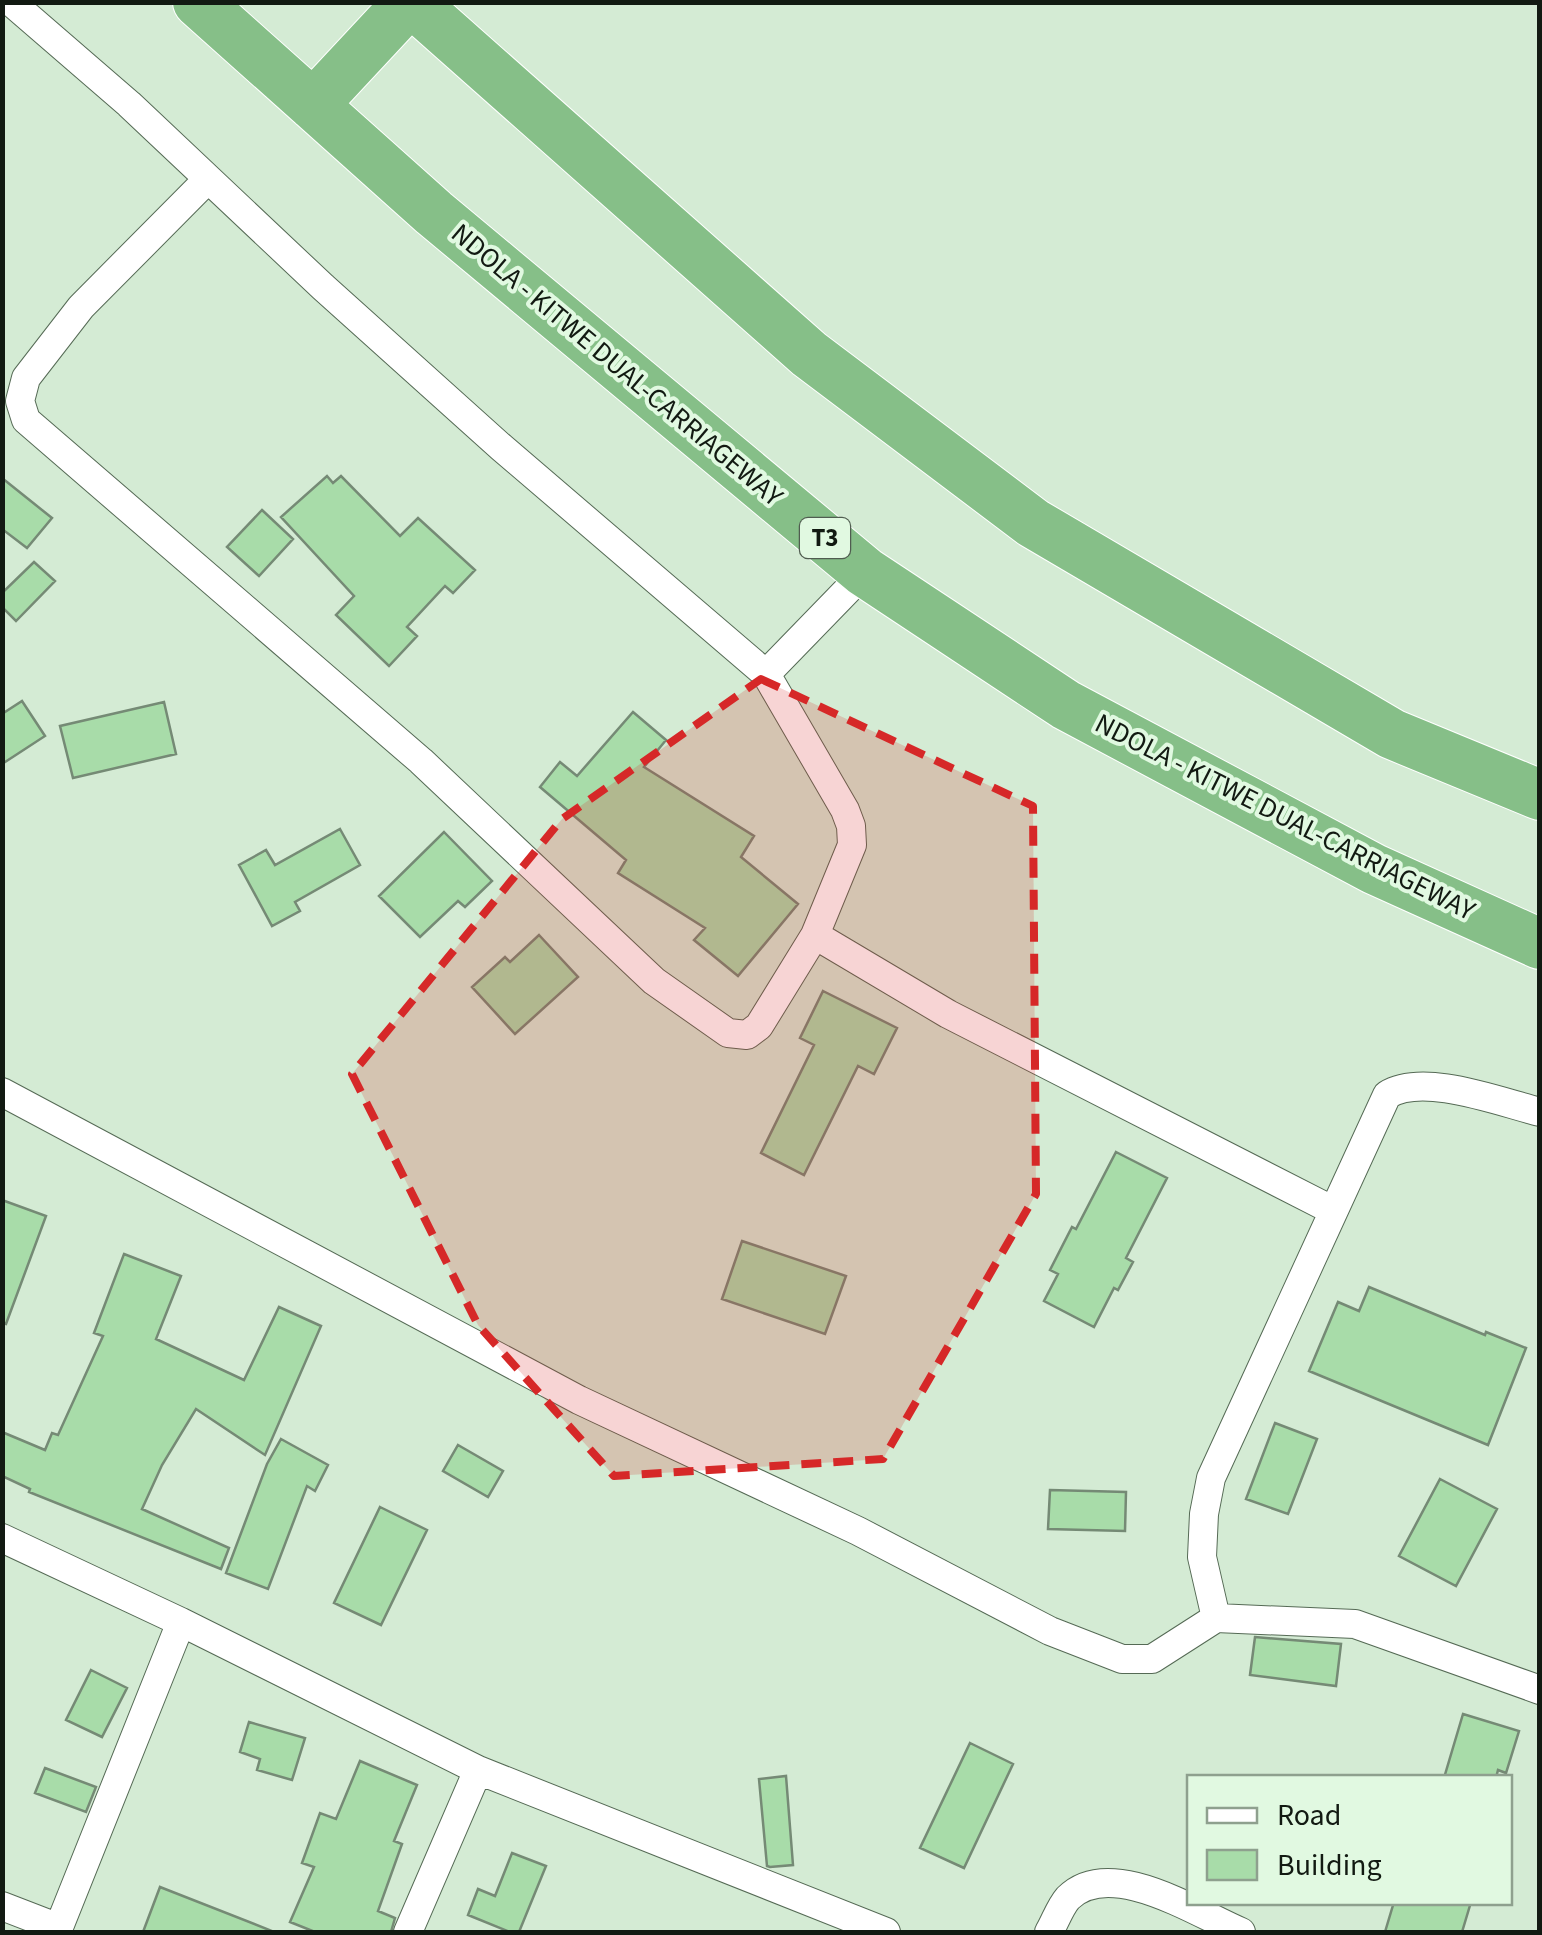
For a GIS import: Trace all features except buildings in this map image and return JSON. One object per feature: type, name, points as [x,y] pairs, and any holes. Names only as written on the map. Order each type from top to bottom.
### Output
[{"type":"highway","name":"NDOLA - KITWE DUAL-CARRIAGEWAY","points":[[198,2],[434,213],[865,572],[1066,704],[1374,868],[1540,944]]},
{"type":"highway","points":[[313,105],[411,2],[809,354],[1033,524],[1392,734],[1540,795]]},
{"type":"street","points":[[12,2],[208,179],[500,448],[766,674],[845,810],[852,845],[815,936],[759,1026],[747,1035],[728,1033],[654,981],[422,761],[26,420],[20,401],[26,378],[82,307],[208,179]]},
{"type":"street","points":[[766,674],[865,572]]},
{"type":"street","points":[[815,936],[948,1014],[1332,1210]]},
{"type":"street","points":[[1216,1618],[1202,1557],[1211,1478],[1387,1096],[1408,1086],[1448,1089],[1540,1112]]},
{"type":"street","points":[[2,1092],[579,1400],[858,1531],[1050,1632],[1122,1659],[1152,1659],[1216,1618],[1354,1624],[1540,1690]]},
{"type":"street","points":[[2,1538],[478,1770],[886,1932]]},
{"type":"street","points":[[2,1906],[58,1930],[181,1622]]},
{"type":"street","points":[[408,1932],[478,1770]]},
{"type":"street","points":[[1049,1932],[1068,1898],[1096,1881],[1128,1882],[1240,1932]]},
{"type":"highlighted area","points":[[761,679],[1033,806],[1036,1194],[883,1459],[614,1476],[478,1325],[352,1074],[562,819]]}]
